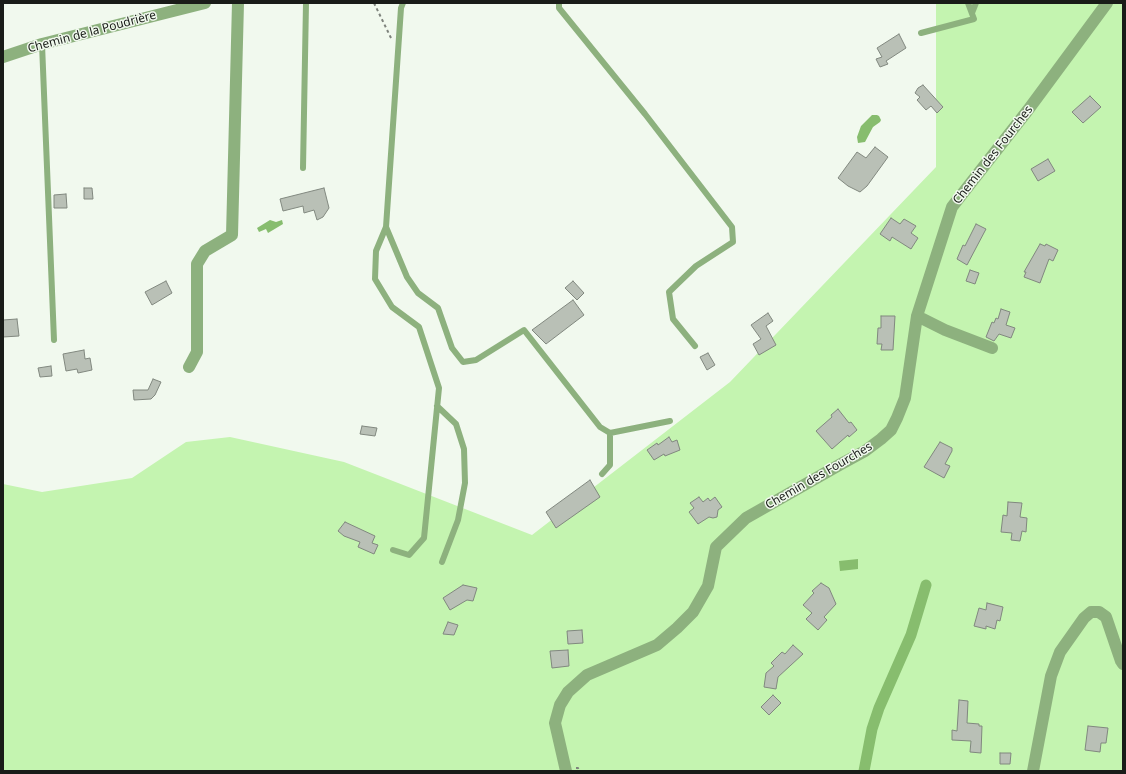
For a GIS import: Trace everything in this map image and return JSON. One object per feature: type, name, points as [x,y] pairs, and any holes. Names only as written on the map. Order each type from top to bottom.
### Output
[{"type":"street","name":"Chemin de la Poudrière","points":[[3,57],[42,44],[205,3]]},
{"type":"street","points":[[189,367],[197,352],[197,264],[205,251],[232,235],[238,3]]},
{"type":"street","name":"Chemin des Fourches","points":[[566,771],[555,723],[560,705],[568,692],[587,674],[657,644],[677,628],[693,612],[708,586],[716,547],[746,518],[865,451],[891,430],[898,418],[905,398],[917,316],[952,207],[1028,110],[1107,3]]},
{"type":"street","points":[[917,316],[945,330],[992,348]]},
{"type":"street","points":[[1033,771],[1051,676],[1060,652],[1084,618],[1091,612],[1099,612],[1106,617],[1123,664]]},
{"type":"lane","points":[[303,168],[306,3]]},
{"type":"lane","points":[[393,550],[409,556],[424,538],[439,388],[419,327],[392,307],[375,279],[376,252],[386,227],[401,8],[403,3]]},
{"type":"lane","points":[[559,3],[559,8],[645,114],[732,227],[733,242],[696,266],[669,292],[673,319],[695,346]]},
{"type":"lane","points":[[921,33],[974,19],[968,3]]},
{"type":"lane","points":[[972,13],[976,3]]},
{"type":"lane","points":[[42,44],[54,340]]},
{"type":"lane","points":[[386,227],[407,277],[418,293],[438,308],[452,348],[463,362],[476,360],[524,330],[600,427],[610,433],[670,421]]},
{"type":"lane","points":[[437,406],[456,424],[464,449],[465,483],[458,520],[442,562]]},
{"type":"lane","points":[[602,474],[610,465],[610,433]]},
{"type":"path","points":[[374,3],[398,53]]},
{"type":"shaded area","points":[[936,3],[1123,3],[1123,771],[3,771],[3,484],[42,492],[132,478],[186,442],[230,437],[344,462],[532,535],[730,382],[936,167]]},
{"type":"shaded area","points":[[872,115],[879,116],[881,120],[880,122],[873,127],[865,142],[858,143],[857,137],[861,126]]},
{"type":"shaded area","points":[[270,220],[276,222],[282,220],[283,224],[268,233],[266,229],[259,232],[257,228]]},
{"type":"shaded area","points":[[858,559],[858,569],[840,571],[839,561]]},
{"type":"building","points":[[899,34],[906,48],[886,61],[888,64],[880,67],[876,59],[882,57],[877,48]]},
{"type":"building","points":[[923,85],[943,107],[937,113],[931,106],[926,110],[917,100],[920,97],[915,93],[918,88]]},
{"type":"building","points":[[1090,96],[1101,107],[1083,123],[1072,112]]},
{"type":"building","points":[[875,147],[888,157],[867,186],[860,192],[848,186],[838,178],[857,152],[866,158]]},
{"type":"building","points":[[1048,159],[1055,171],[1038,181],[1031,169]]},
{"type":"building","points":[[84,188],[92,188],[93,199],[84,199]]},
{"type":"building","points":[[324,188],[329,208],[323,217],[317,220],[314,210],[304,213],[303,206],[283,211],[280,199]]},
{"type":"building","points":[[66,194],[67,208],[54,208],[54,195]]},
{"type":"building","points":[[891,218],[900,224],[904,219],[916,226],[911,233],[918,238],[911,249],[892,237],[890,241],[880,234]]},
{"type":"building","points":[[976,224],[986,229],[967,265],[957,259],[963,245],[965,246]]},
{"type":"building","points":[[1040,244],[1045,246],[1046,244],[1058,250],[1053,261],[1049,259],[1040,283],[1024,277],[1026,272],[1024,272]]},
{"type":"building","points":[[970,270],[979,273],[975,284],[966,281]]},
{"type":"building","points":[[166,281],[172,293],[152,305],[145,292]]},
{"type":"building","points":[[573,281],[584,293],[577,300],[565,288]]},
{"type":"building","points":[[573,300],[584,315],[546,344],[532,330]]},
{"type":"building","points":[[1001,309],[1010,312],[1006,325],[1015,328],[1011,338],[999,334],[994,341],[986,337],[992,322],[994,323],[996,318],[998,319]]},
{"type":"building","points":[[768,313],[773,321],[766,326],[776,345],[759,355],[753,344],[761,339],[751,325]]},
{"type":"building","points":[[881,316],[895,316],[893,350],[881,350],[882,344],[877,344],[878,328],[881,328]]},
{"type":"building","points":[[17,319],[19,336],[3,337],[3,320]]},
{"type":"building","points":[[84,350],[85,359],[90,358],[92,370],[78,373],[77,369],[66,371],[63,354]]},
{"type":"building","points":[[708,353],[715,365],[707,370],[700,357]]},
{"type":"building","points":[[51,366],[52,376],[40,377],[38,368]]},
{"type":"building","points":[[153,379],[161,382],[155,395],[151,399],[134,400],[133,390],[148,390]]},
{"type":"building","points":[[838,409],[849,423],[851,422],[857,430],[849,437],[848,435],[832,449],[816,431],[832,417],[831,415]]},
{"type":"building","points":[[362,426],[377,428],[375,436],[360,434]]},
{"type":"building","points":[[669,437],[672,442],[677,440],[680,450],[665,456],[664,454],[654,460],[647,450],[657,443],[658,445]]},
{"type":"building","points":[[940,442],[952,448],[952,451],[945,464],[950,466],[944,478],[924,467]]},
{"type":"building","points":[[590,480],[600,497],[556,528],[546,512]]},
{"type":"building","points":[[699,497],[703,502],[708,498],[710,501],[715,497],[722,507],[718,510],[717,517],[709,517],[698,524],[689,512],[694,508],[690,503]]},
{"type":"building","points":[[1008,502],[1022,503],[1020,517],[1027,518],[1026,532],[1022,531],[1020,541],[1011,540],[1012,533],[1001,532],[1003,515],[1007,516]]},
{"type":"building","points":[[345,522],[375,536],[372,543],[378,545],[374,554],[358,547],[360,542],[344,536],[338,531]]},
{"type":"building","points":[[821,583],[829,588],[836,604],[824,617],[827,620],[818,630],[806,619],[812,613],[803,605],[814,593],[812,591]]},
{"type":"building","points":[[463,585],[477,588],[473,601],[467,600],[450,610],[443,598]]},
{"type":"building","points":[[987,603],[1003,607],[1000,621],[997,620],[995,629],[986,626],[986,629],[974,626],[979,608],[986,610]]},
{"type":"building","points":[[448,622],[458,625],[454,635],[443,634]]},
{"type":"building","points":[[582,630],[583,643],[568,644],[567,631]]},
{"type":"building","points":[[793,645],[803,654],[778,677],[776,689],[764,687],[766,673],[774,666],[771,663],[782,652],[785,654]]},
{"type":"building","points":[[568,650],[569,666],[552,668],[550,651]]},
{"type":"building","points":[[773,695],[781,703],[769,715],[761,707]]},
{"type":"building","points":[[959,700],[968,701],[967,723],[979,724],[979,726],[982,726],[981,753],[970,752],[971,741],[952,740],[952,730],[957,731]]},
{"type":"building","points":[[1088,726],[1108,728],[1106,743],[1101,743],[1100,752],[1085,750]]},
{"type":"building","points":[[1000,753],[1011,753],[1010,764],[1000,764]]},
{"type":"waterway","points":[[864,771],[872,729],[879,708],[911,635],[926,585]]}]
